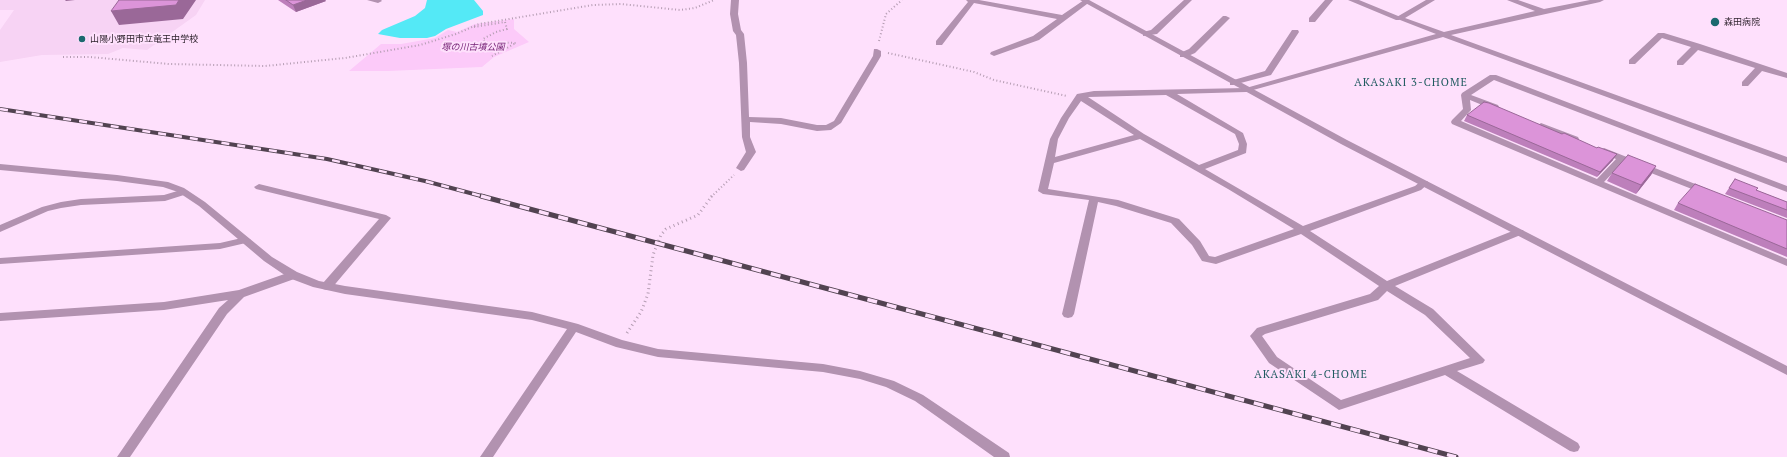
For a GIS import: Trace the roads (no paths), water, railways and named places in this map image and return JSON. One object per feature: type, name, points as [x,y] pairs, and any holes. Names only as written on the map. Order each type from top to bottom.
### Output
[{"type":"street","points":[[735,0],[734,14],[737,31],[740,34],[743,63],[746,136],[751,152],[741,168]]},
{"type":"street","points":[[939,43],[971,0],[1065,18]]},
{"type":"street","points":[[1146,34],[1154,32],[1188,0]]},
{"type":"street","points":[[1312,20],[1329,0]]},
{"type":"street","points":[[1352,0],[1787,160]]},
{"type":"street","points":[[1399,18],[1431,0]]},
{"type":"street","points":[[1511,0],[1544,12]]},
{"type":"street","points":[[1424,183],[1418,188],[1216,261],[1206,259],[1196,243],[1175,221],[1118,203],[1043,191],[1054,139],[1065,118],[1080,96],[1166,91],[1246,90],[1466,28],[1600,0]]},
{"type":"street","points":[[994,54],[1036,38],[1086,1],[1246,90],[1787,371]]},
{"type":"street","points":[[1183,55],[1192,51],[1226,18]]},
{"type":"street","points":[[1233,83],[1268,74],[1295,32]]},
{"type":"street","points":[[1632,62],[1661,35],[1787,76]]},
{"type":"street","points":[[1680,63],[1697,46]]},
{"type":"street","points":[[746,119],[782,120],[816,128],[828,128],[836,123],[877,56],[877,51]]},
{"type":"street","points":[[1745,84],[1761,67]]},
{"type":"street","points":[[1465,95],[1493,77],[1787,190]]},
{"type":"street","points":[[1166,91],[1239,133],[1243,144],[1243,150],[1198,169]]},
{"type":"street","points":[[1465,95],[1501,109]]},
{"type":"street","points":[[1465,95],[1467,110],[1455,122],[1787,263]]},
{"type":"street","points":[[1080,96],[1141,136],[1231,187],[1302,230],[1386,285],[1429,312],[1479,360],[1339,405],[1273,360],[1256,336],[1261,331],[1374,297],[1386,285],[1519,232]]},
{"type":"street","points":[[1529,121],[1715,195]]},
{"type":"street","points":[[1050,161],[1141,136]]},
{"type":"street","points":[[1598,183],[1622,158]]},
{"type":"street","points":[[0,167],[165,184],[184,192],[202,204],[268,259],[293,275],[327,286],[345,290],[532,316],[574,327],[620,344],[658,353],[823,368],[867,377],[890,384],[919,398],[1004,457]]},
{"type":"street","points":[[259,187],[386,218],[327,286]]},
{"type":"street","points":[[0,229],[45,209],[61,205],[81,202],[165,198],[184,192]]},
{"type":"street","points":[[1068,314],[1094,198]]},
{"type":"street","points":[[0,260],[220,246],[246,240]]},
{"type":"street","points":[[0,317],[164,306],[240,294],[293,275]]},
{"type":"street","points":[[123,457],[223,311],[240,294]]},
{"type":"street","points":[[486,457],[574,327]]},
{"type":"street","points":[[1447,371],[1574,447]]},
{"type":"water","points":[[427,0],[474,0],[483,11],[483,15],[427,38],[400,38],[378,34],[382,30],[415,16],[425,8]]},
{"type":"railway","points":[[0,109],[327,159],[425,181],[485,197]]},
{"type":"railway","points":[[481,196],[1456,457]]},
{"type":"place","name":"森田病院","points":[[1715,22]]},
{"type":"place","name":"山陽小野田市立竜王中学校","points":[[82,39]]},
{"type":"district","name":"AKASAKI 3-CHOME","points":[[1411,83]]},
{"type":"district","name":"AKASAKI 4-CHOME","points":[[1311,375]]},
{"type":"park label","name":"塚の川古墳公園","points":[[473,47]]}]
